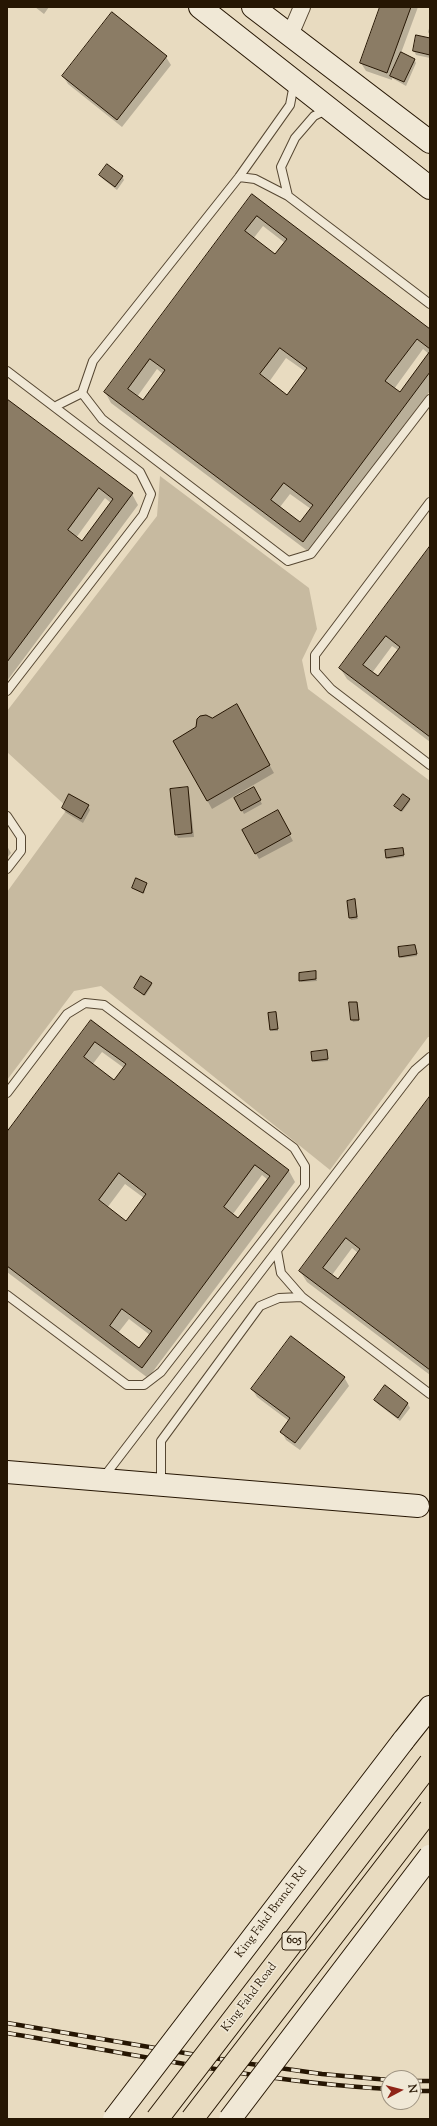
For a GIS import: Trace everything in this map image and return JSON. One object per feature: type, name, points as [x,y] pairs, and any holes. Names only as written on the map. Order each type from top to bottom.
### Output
[{"type":"highway","name":"King Fahd Road","points":[[157,2119],[430,1763]]},
{"type":"highway","name":"605","points":[[192,2119],[430,1809]]},
{"type":"street","points":[[200,7],[430,188]]},
{"type":"street","points":[[253,7],[430,142]]},
{"type":"street","points":[[290,35],[302,7]]},
{"type":"street","points":[[7,1472],[426,1508]]},
{"type":"street","name":"King Fahd Branch Rd","points":[[114,2119],[430,1707]]},
{"type":"street","points":[[230,2119],[430,1856]]},
{"type":"lane","points":[[56,408],[58,405],[82,393],[93,361],[239,177],[290,105],[294,81]]},
{"type":"lane","points":[[288,196],[281,167],[295,138],[314,116],[329,108]]},
{"type":"lane","points":[[239,177],[255,179],[288,196],[430,304]]},
{"type":"lane","points":[[7,371],[140,472],[151,494],[143,515],[7,691]]},
{"type":"lane","points":[[82,393],[102,419],[288,561],[311,554],[430,399]]},
{"type":"lane","points":[[430,502],[315,655],[315,671],[331,689],[430,766]]},
{"type":"lane","points":[[7,816],[21,837],[21,851],[7,870]]},
{"type":"lane","points":[[7,1093],[67,1014],[85,1003],[104,1005],[294,1148],[305,1166],[305,1186],[161,1372],[144,1385],[127,1385],[7,1295]]},
{"type":"lane","points":[[101,1480],[415,1070],[430,1057]]},
{"type":"lane","points":[[277,1251],[281,1273],[302,1297],[430,1394]]},
{"type":"lane","points":[[160,1485],[160,1441],[260,1306],[279,1298],[302,1297]]},
{"type":"shaded area","points":[[160,476],[309,588],[317,629],[302,660],[308,689],[430,781],[430,1037],[428,1037],[330,1170],[101,986],[74,991],[7,1080],[7,892],[68,808],[7,752],[7,711],[157,516]]},
{"type":"building","points":[[380,7],[411,7],[387,73],[360,63]]},
{"type":"building","points":[[112,12],[167,56],[117,120],[62,76]]},
{"type":"building","points":[[416,35],[430,38],[430,55],[413,51]]},
{"type":"building","points":[[401,52],[415,59],[404,82],[390,76]]},
{"type":"building","points":[[107,164],[123,176],[115,187],[99,175]]},
{"type":"building","points":[[252,194],[430,329],[430,349],[417,339],[385,381],[400,392],[430,351],[430,372],[303,542],[104,392]],"holes":[[[257,216],[287,239],[275,254],[245,231]],[[280,348],[307,368],[287,395],[260,374]],[[150,359],[165,370],[143,400],[128,389]],[[284,483],[313,505],[300,522],[271,500]]]},
{"type":"building","points":[[7,399],[133,493],[7,662]],"holes":[[[99,488],[113,499],[82,541],[68,530]]]},
{"type":"building","points":[[430,546],[430,737],[339,668]],"holes":[[[386,636],[400,647],[378,676],[363,665]]]},
{"type":"building","points":[[237,704],[270,765],[207,801],[173,741],[196,727],[197,719],[200,716],[206,715],[212,718]]},
{"type":"building","points":[[188,787],[192,833],[175,835],[170,789]]},
{"type":"building","points":[[254,787],[261,800],[241,811],[234,798]]},
{"type":"building","points":[[69,794],[89,805],[81,819],[62,808]]},
{"type":"building","points":[[403,794],[410,799],[401,811],[394,806]]},
{"type":"building","points":[[278,810],[291,834],[255,854],[242,830]]},
{"type":"building","points":[[403,848],[404,855],[386,858],[385,850]]},
{"type":"building","points":[[136,878],[147,883],[143,893],[132,888]]},
{"type":"building","points":[[355,899],[357,917],[349,918],[347,901]]},
{"type":"building","points":[[415,945],[417,954],[399,957],[398,947]]},
{"type":"building","points":[[316,971],[316,979],[299,981],[299,973]]},
{"type":"building","points":[[141,976],[152,983],[144,995],[134,988]]},
{"type":"building","points":[[349,1002],[357,1002],[359,1020],[351,1020]]},
{"type":"building","points":[[276,1012],[278,1029],[270,1030],[268,1013]]},
{"type":"building","points":[[91,1020],[289,1170],[142,1368],[7,1266],[7,1132]],"holes":[[[95,1042],[126,1064],[114,1080],[84,1057]],[[255,1165],[270,1176],[238,1218],[224,1207]],[[119,1173],[146,1194],[126,1221],[99,1200]],[[122,1309],[152,1331],[139,1348],[110,1326]]]},
{"type":"building","points":[[327,1050],[328,1059],[312,1061],[311,1052]]},
{"type":"building","points":[[430,1096],[430,1370],[299,1271]],"holes":[[[346,1238],[360,1249],[338,1279],[323,1268]]]},
{"type":"building","points":[[291,1336],[345,1377],[295,1443],[280,1432],[290,1418],[251,1389]]},
{"type":"building","points":[[385,1385],[408,1403],[398,1418],[374,1400]]},
{"type":"railway","points":[[7,2023],[244,2063],[322,2074],[381,2079]]},
{"type":"railway","points":[[7,2033],[245,2074],[381,2088]]},
{"type":"railway","points":[[421,2081],[430,2081]]},
{"type":"railway","points":[[421,2091],[430,2091]]}]
